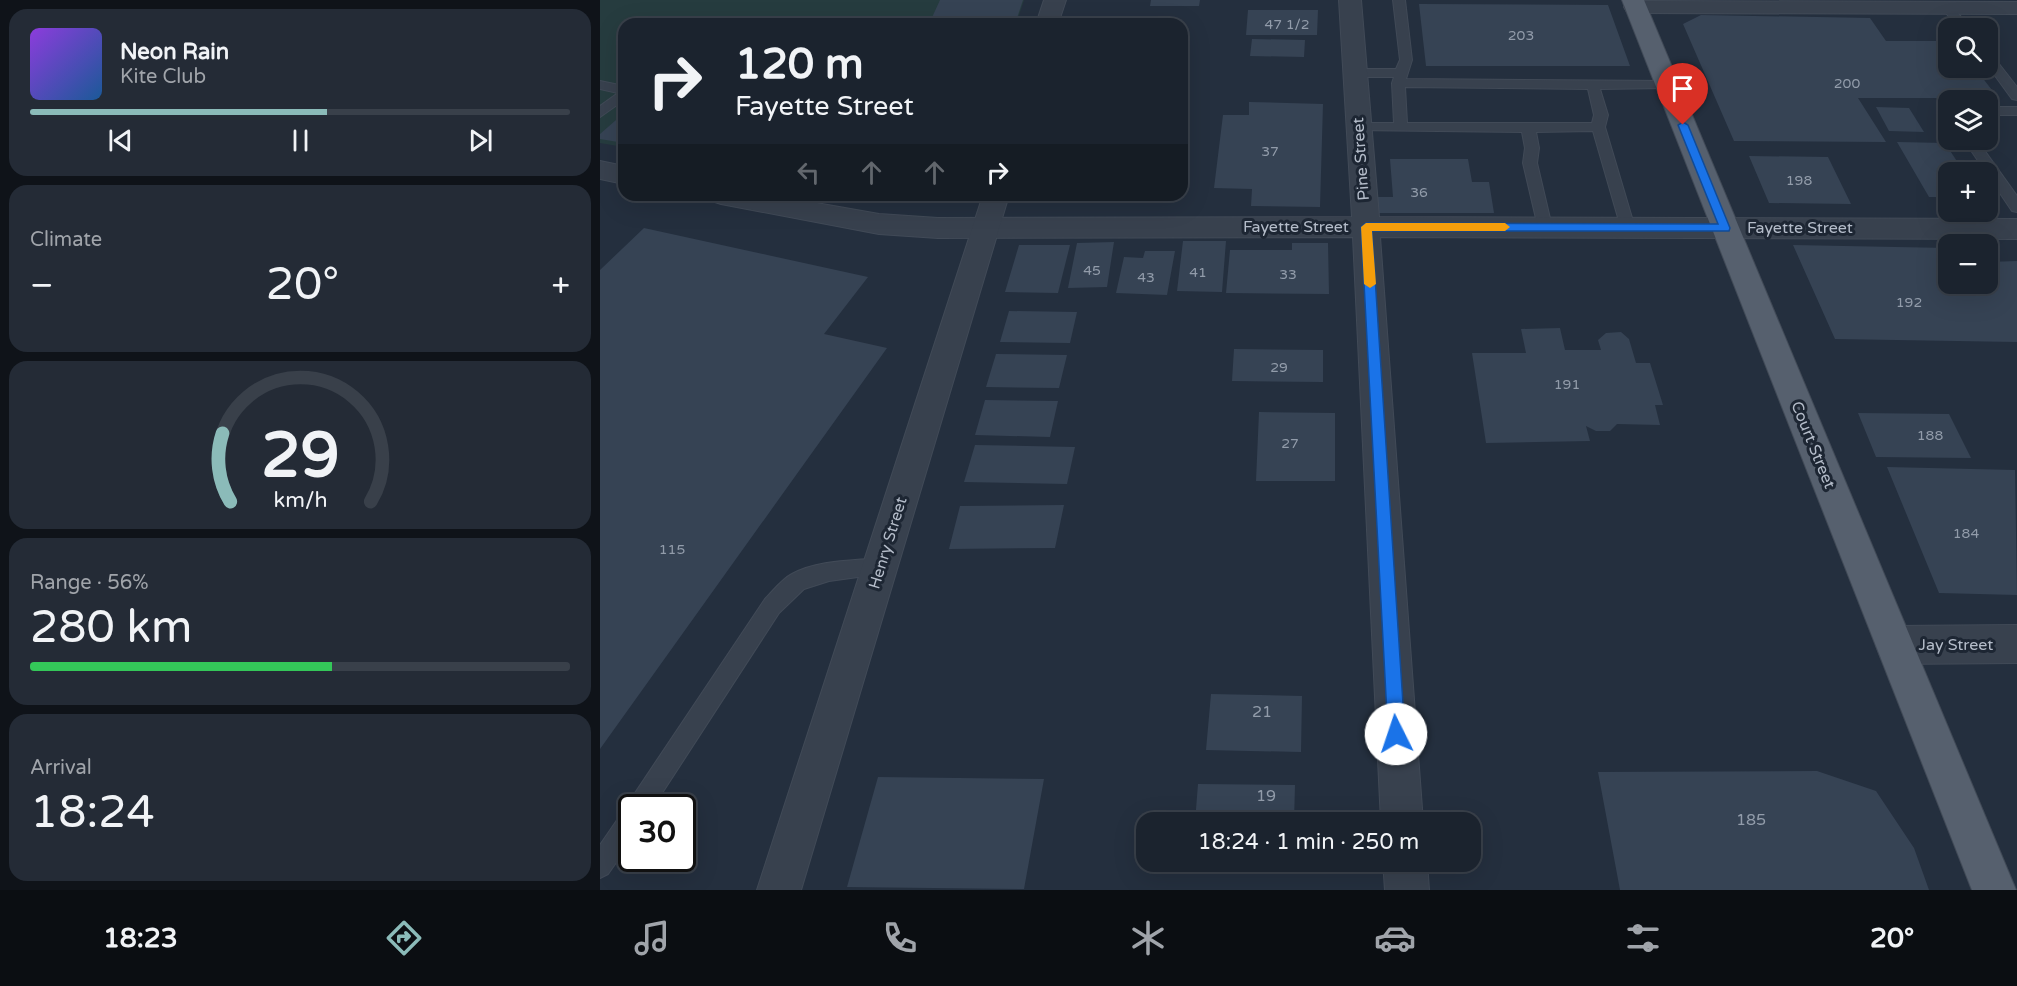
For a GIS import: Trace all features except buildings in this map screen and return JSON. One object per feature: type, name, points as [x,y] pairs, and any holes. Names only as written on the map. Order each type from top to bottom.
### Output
[{"type":"main road","name":"Court Street","points":[[1634,4],[1994,890]]},
{"type":"street","points":[[1049,18],[1055,0]]},
{"type":"street","name":"Pine Street","points":[[1350,0],[1401,812]]},
{"type":"street","points":[[1634,4],[2017,8]]},
{"type":"street","points":[[600,170],[618,174]]},
{"type":"street","name":"Fayette Street","points":[[754,201],[879,224],[986,229],[1545,227],[2017,229]]},
{"type":"street","name":"Henry Street","points":[[779,890],[994,201]]},
{"type":"street","name":"Jay Street","points":[[1895,645],[2017,644]]},
{"type":"street","points":[[1406,872],[1407,890]]},
{"type":"lane","points":[[1399,0],[1406,60],[1400,78],[1401,127]]},
{"type":"lane","points":[[1948,8],[1956,18]]},
{"type":"lane","points":[[1998,71],[2017,96]]},
{"type":"lane","points":[[1355,73],[1400,78],[1593,85],[1666,84]]},
{"type":"lane","points":[[600,85],[618,90]]},
{"type":"lane","points":[[1593,85],[1601,115],[1598,127],[1628,228]]},
{"type":"lane","points":[[600,113],[618,97]]},
{"type":"lane","points":[[1998,111],[2017,111]]},
{"type":"lane","points":[[1359,127],[1598,127]]},
{"type":"lane","points":[[1528,128],[1533,148],[1530,163],[1545,227]]},
{"type":"lane","points":[[1977,150],[2017,207]]},
{"type":"lane","points":[[648,794],[772,606],[798,581],[829,572],[880,567]]},
{"type":"lane","points":[[600,866],[618,839]]},
{"type":"green space","points":[[600,0],[1024,0],[1018,18],[618,18],[618,146],[600,143]]},
{"type":"slow traffic","points":[[1370,284],[1366,227],[1505,227]]},
{"type":"route","points":[[1396,734],[1366,227],[1725,228],[1683,125]]}]
